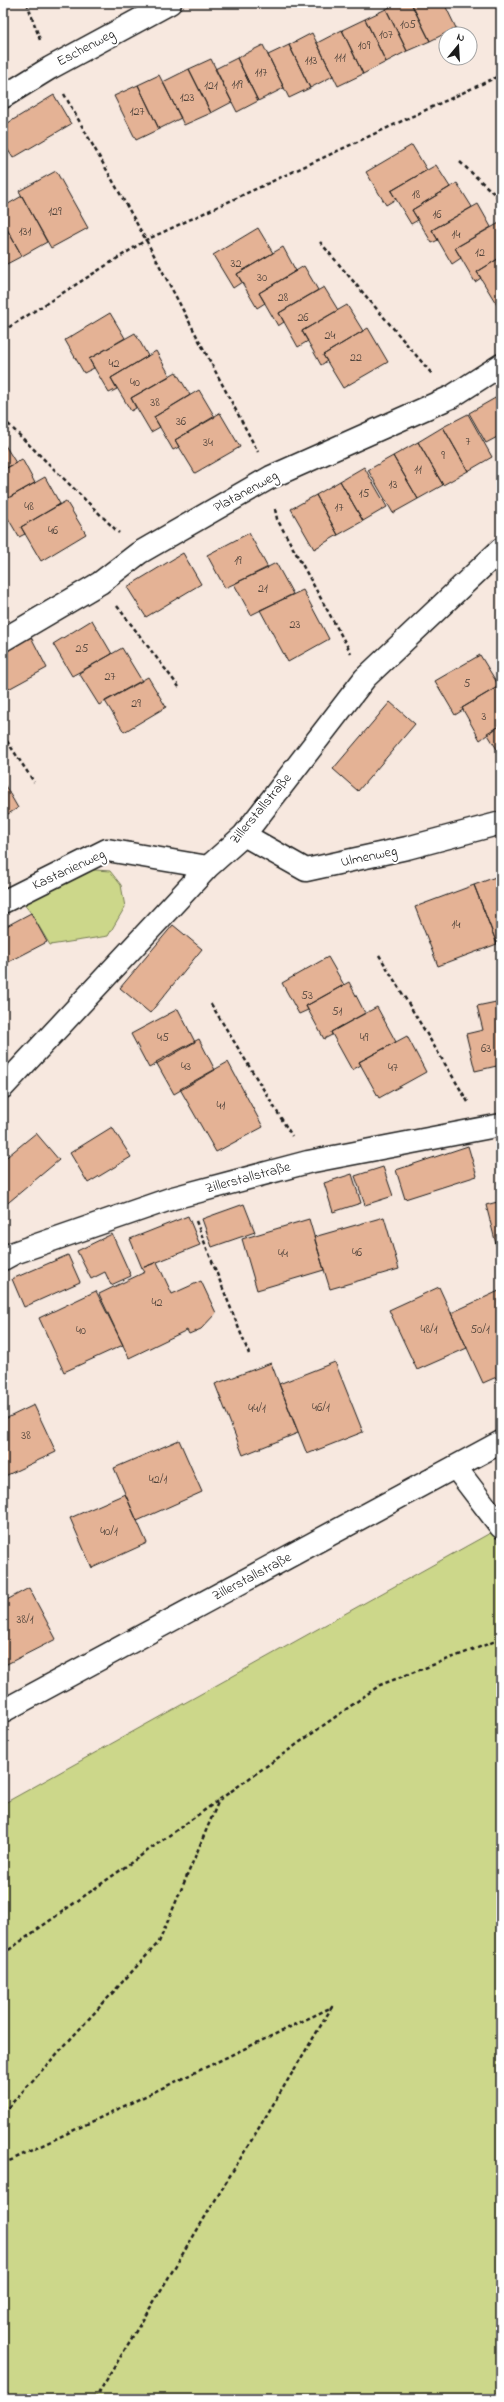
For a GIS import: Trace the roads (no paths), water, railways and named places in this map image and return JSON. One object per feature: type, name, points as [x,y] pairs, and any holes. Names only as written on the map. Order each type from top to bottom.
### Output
[{"type":"street","name":"Eschenweg","points":[[3,97],[50,68],[170,3]]},
{"type":"street","name":"Platanenweg","points":[[3,640],[100,583],[139,553],[271,477],[451,398],[501,366]]},
{"type":"street","name":"Zillerstallstraße","points":[[3,1087],[208,867],[244,835],[365,678],[501,549]]},
{"type":"street","name":"Ulmenweg","points":[[244,835],[306,870],[407,848],[501,823]]},
{"type":"street","name":"Kastanienweg","points":[[3,902],[107,850],[208,867]]},
{"type":"street","name":"Zillerstallstraße","points":[[3,1259],[14,1253],[185,1195],[308,1162],[493,1126]]},
{"type":"street","name":"Zillerstallstraße","points":[[3,1711],[456,1468],[501,1442]]},
{"type":"street","points":[[456,1468],[501,1527]]}]
